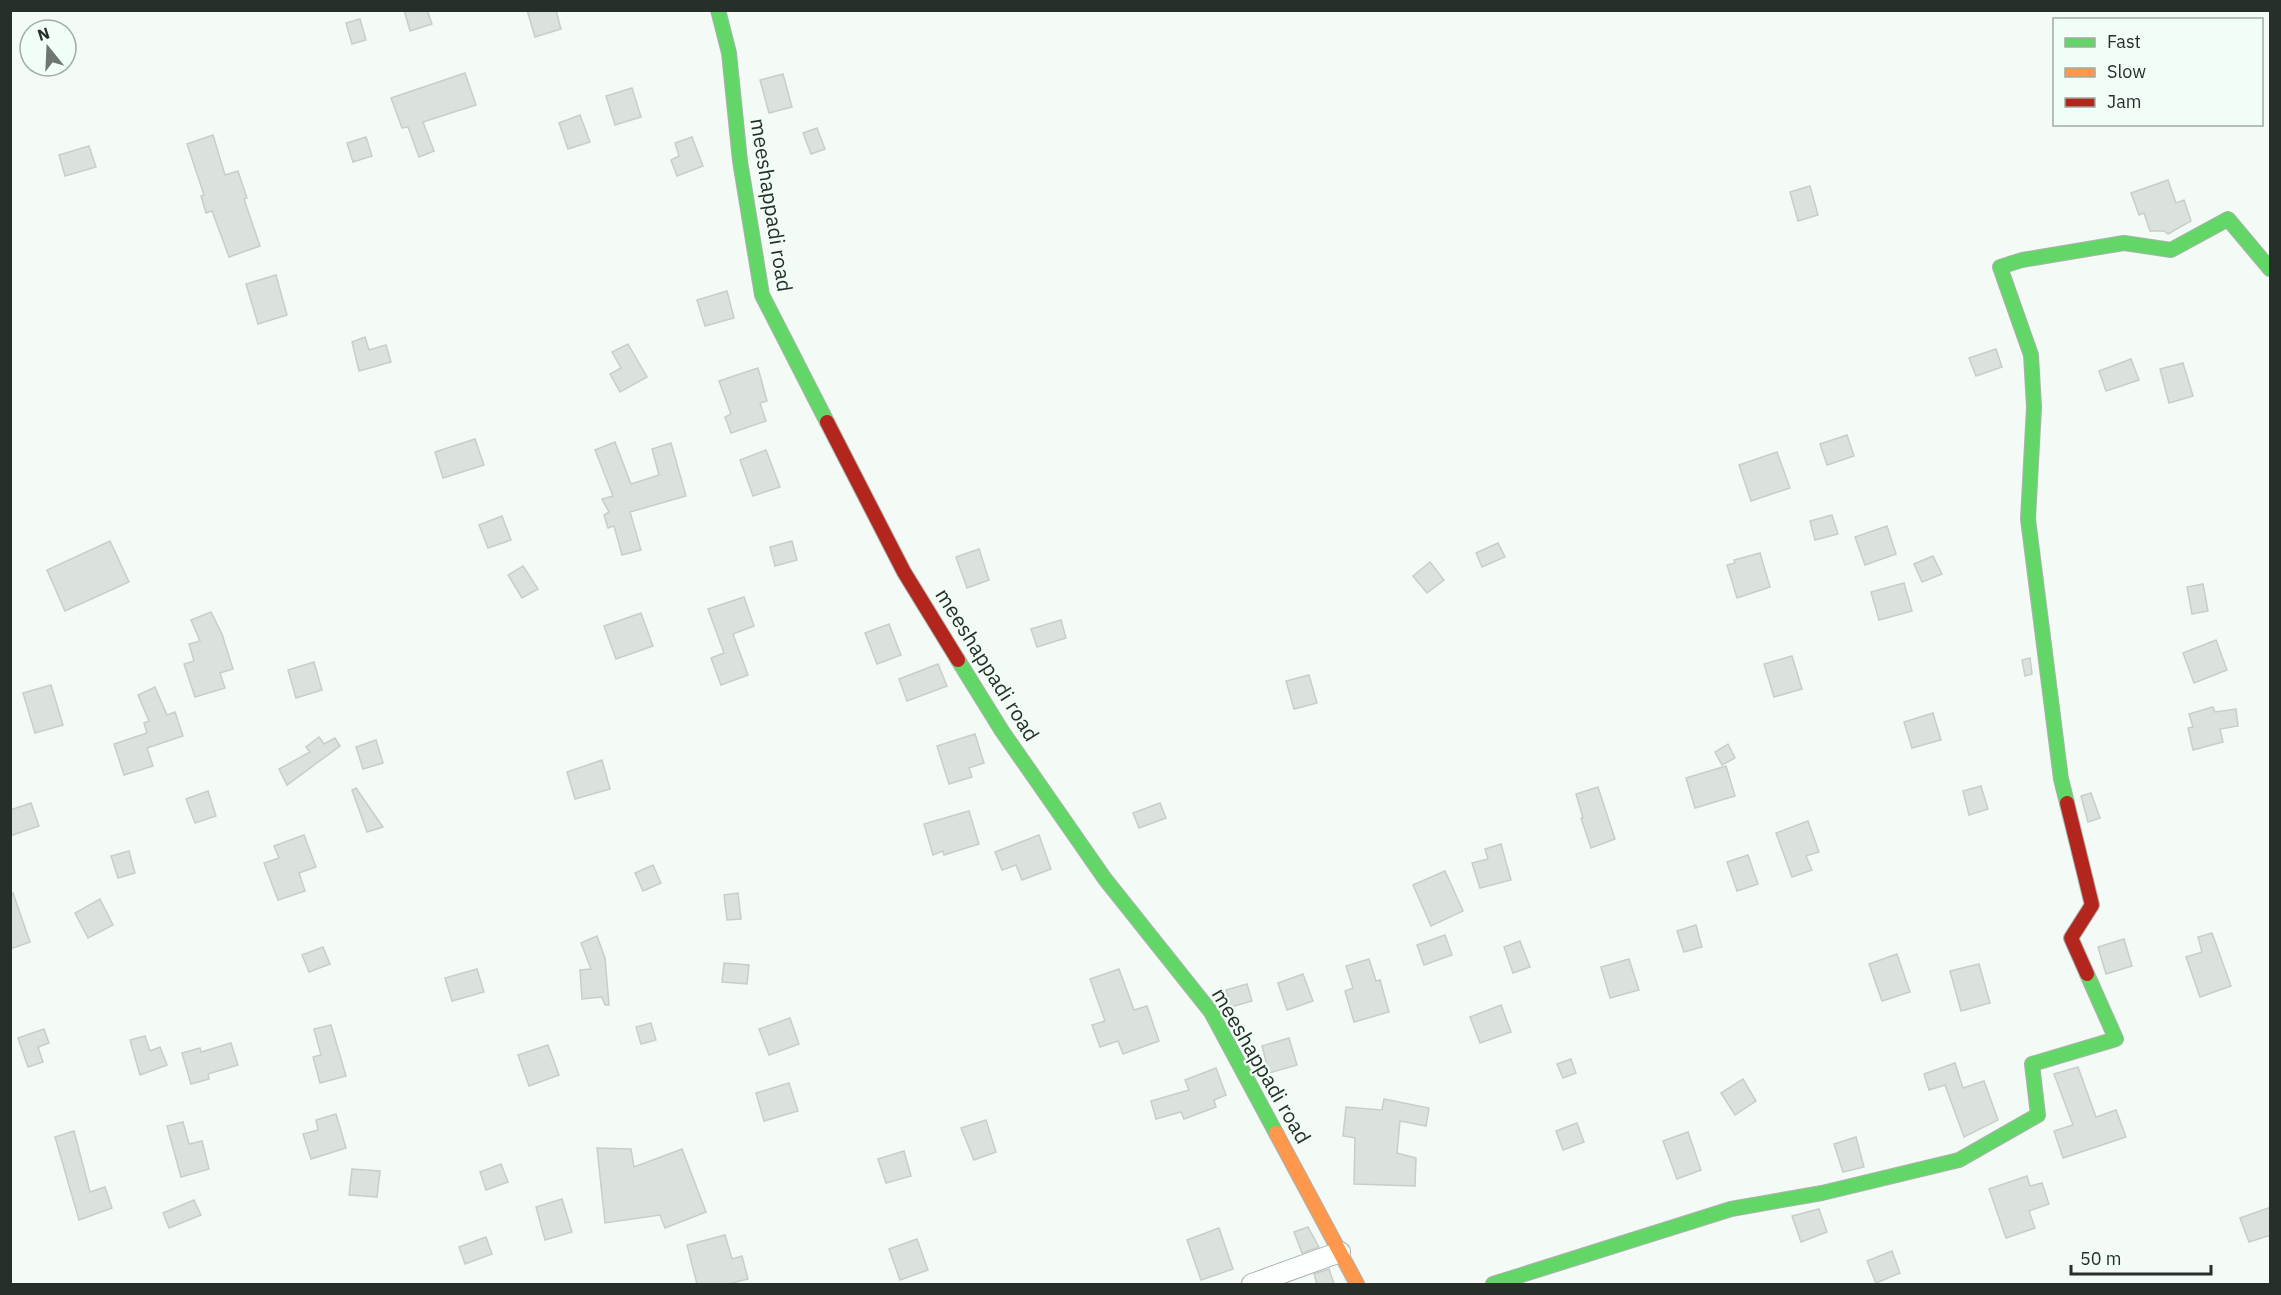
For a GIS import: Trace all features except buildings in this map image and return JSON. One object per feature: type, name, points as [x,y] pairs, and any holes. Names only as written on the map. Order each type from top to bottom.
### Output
[{"type":"street","name":"meeshappadi road","points":[[718,10],[729,53],[740,161],[762,296],[904,572],[1008,740],[1105,879],[1211,1012],[1357,1284]]},
{"type":"street","points":[[1493,1284],[1731,1209],[1822,1193],[1959,1160],[2038,1115],[2032,1064],[2116,1039],[2071,938],[2092,905],[2061,779],[2028,519],[2034,407],[2031,354],[2000,267],[2022,260],[2124,243],[2171,250],[2228,219],[2271,269]]},
{"type":"street","points":[[1252,1284],[1340,1252]]},
{"type":"traffic: fast","points":[[718,10],[729,53],[740,161],[762,295],[827,422]]},
{"type":"traffic: fast","points":[[2067,803],[2061,779],[2028,519],[2034,407],[2031,355],[2000,267],[2022,260],[2124,243],[2171,250],[2228,219],[2270,269]]},
{"type":"traffic: fast","points":[[958,660],[1002,731],[1105,879],[1211,1012],[1276,1133]]},
{"type":"traffic: fast","points":[[1493,1284],[1731,1209],[1822,1193],[1959,1160],[2038,1115],[2032,1064],[2116,1039],[2087,974]]},
{"type":"traffic: slow","points":[[1276,1133],[1357,1284]]},
{"type":"traffic: jam","points":[[827,422],[904,572],[958,660]]},
{"type":"traffic: jam","points":[[2067,803],[2092,905],[2071,938],[2087,974]]}]
